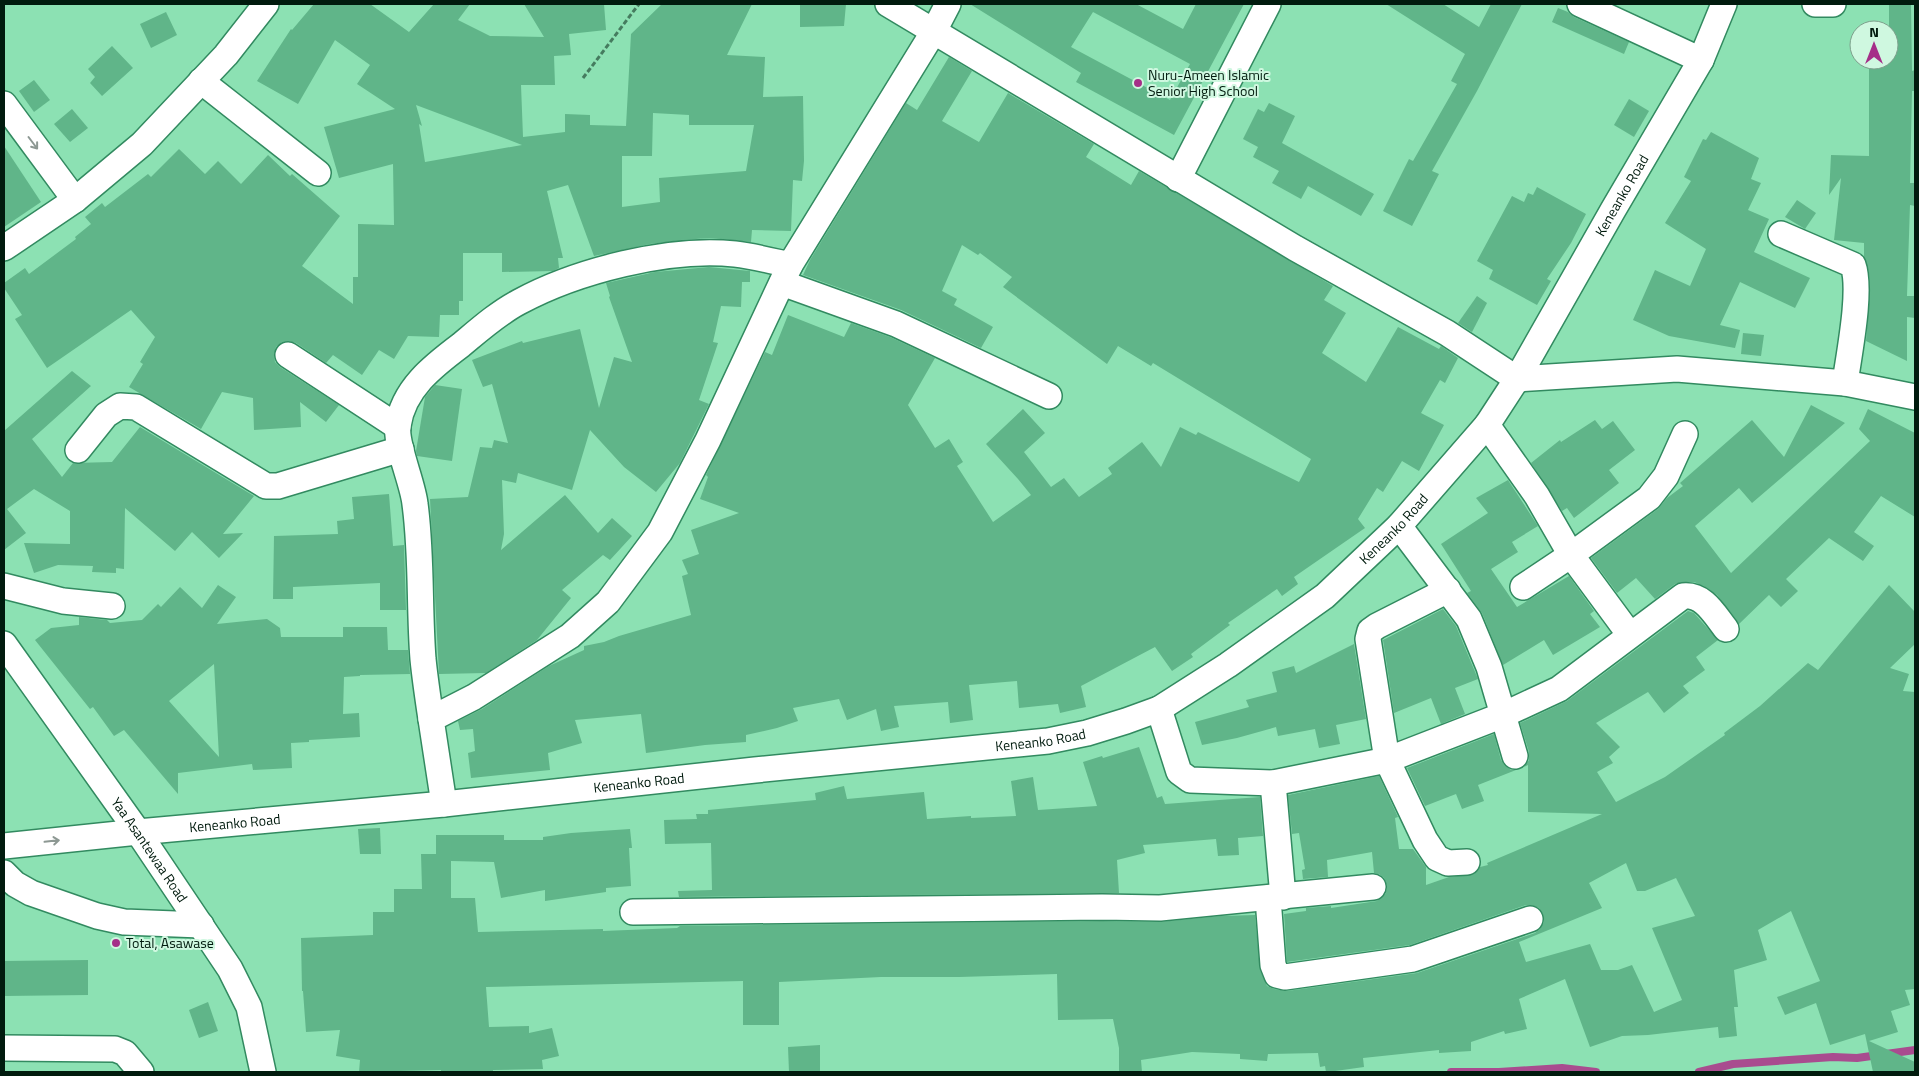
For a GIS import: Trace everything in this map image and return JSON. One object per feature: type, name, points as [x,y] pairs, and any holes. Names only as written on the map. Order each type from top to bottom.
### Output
[{"type":"street","points":[[4,248],[75,200],[142,144],[226,55],[266,4]]},
{"type":"street","points":[[888,4],[1178,179],[1447,334],[1517,379],[1677,370],[1845,383],[1915,398]]},
{"type":"street","points":[[431,719],[474,697],[570,636],[608,602],[660,532],[708,440],[786,274],[934,31],[948,4]]},
{"type":"street","points":[[1178,179],[1268,4]]},
{"type":"street","points":[[1580,4],[1701,60]]},
{"type":"street","name":"Keneanko Road","points":[[4,846],[444,804],[755,770],[1048,741],[1087,733],[1159,709],[1228,665],[1324,596],[1399,526],[1487,425],[1517,379],[1612,210],[1701,60],[1724,4]]},
{"type":"street","points":[[1815,4],[1833,4]]},
{"type":"street","points":[[201,80],[318,173]]},
{"type":"street","points":[[4,104],[75,200]]},
{"type":"street","points":[[1781,234],[1853,265],[1856,272],[1855,310],[1845,383]]},
{"type":"street","points":[[444,804],[423,658],[418,529],[414,490],[399,438],[405,402],[415,385],[443,358],[518,302],[576,277],[606,267],[699,253],[734,254],[786,274],[1049,396]]},
{"type":"street","points":[[288,356],[399,438]]},
{"type":"street","points":[[78,450],[106,415],[120,406],[136,407],[266,486],[278,486],[399,438]]},
{"type":"street","points":[[1487,425],[1537,496],[1571,555],[1630,635]]},
{"type":"street","points":[[1522,587],[1571,555],[1649,498],[1666,476],[1685,434]]},
{"type":"street","points":[[1399,526],[1469,619],[1488,667],[1515,756]]},
{"type":"street","points":[[4,586],[63,601],[112,606]]},
{"type":"street","points":[[1448,590],[1377,626],[1370,631],[1368,639],[1386,760],[1424,840],[1437,858],[1448,863],[1467,862]]},
{"type":"street","points":[[1159,709],[1179,772],[1190,780],[1272,783],[1386,760],[1503,715],[1559,689],[1683,596],[1692,595],[1701,599],[1726,629]]},
{"type":"street","name":"Yaa Asantewaa Road","points":[[4,644],[138,832],[230,969],[249,1006],[263,1072]]},
{"type":"street","points":[[1272,783],[1275,898],[1272,965],[1276,975],[1284,977],[1413,958],[1530,919]]},
{"type":"street","points":[[4,873],[16,884],[32,893],[97,916],[124,922],[201,925]]},
{"type":"street","points":[[633,912],[1160,908],[1372,887]]},
{"type":"street","points":[[4,1048],[115,1048],[125,1052],[141,1072]]},
{"type":"path","points":[[583,78],[639,4]]},
{"type":"building","points":[[314,4],[370,4],[409,32],[434,4],[470,4],[458,20],[490,36],[544,37],[524,4],[604,4],[606,30],[569,34],[571,55],[554,56],[555,85],[521,85],[523,137],[565,132],[565,114],[590,115],[590,125],[626,126],[631,34],[662,4],[752,4],[727,55],[765,57],[763,97],[803,96],[804,161],[802,181],[793,180],[791,231],[752,230],[751,242],[710,238],[681,240],[650,244],[594,256],[568,185],[547,191],[563,258],[558,258],[559,268],[553,271],[502,272],[502,253],[463,253],[463,301],[459,301],[459,315],[440,315],[439,337],[408,336],[394,359],[379,350],[362,375],[333,355],[326,363],[296,343],[282,342],[276,347],[275,362],[280,367],[339,405],[326,422],[300,402],[301,427],[254,430],[253,398],[222,392],[201,429],[129,387],[143,364],[140,362],[155,337],[131,310],[47,368],[15,319],[22,315],[4,288],[4,283],[25,268],[29,274],[76,239],[75,237],[91,224],[85,217],[102,203],[105,207],[148,174],[151,177],[179,149],[205,174],[218,161],[241,184],[268,155],[290,176],[292,174],[340,216],[302,266],[353,304],[353,277],[358,277],[358,224],[394,225],[393,164],[339,178],[324,127],[395,109],[357,84],[370,65],[335,40],[298,104],[257,81],[292,30]],"holes":[[[416,105],[504,138],[522,145],[425,162],[419,124],[422,126]],[[653,113],[689,115],[689,125],[754,125],[746,171],[659,178],[660,202],[622,207],[622,156],[652,156]]]},
{"type":"building","points":[[800,4],[846,4],[844,26],[800,27]]},
{"type":"building","points":[[970,4],[1136,4],[1183,29],[1196,4],[1244,4],[1174,135],[1076,82],[1081,73]],"holes":[[[1093,12],[1190,64],[1170,100],[1071,47]]]},
{"type":"building","points":[[1386,4],[1443,4],[1479,27],[1491,4],[1522,4],[1477,91],[1432,171],[1439,174],[1412,226],[1383,211],[1409,159],[1413,161],[1457,84],[1451,81],[1465,54]]},
{"type":"building","points":[[1889,4],[1911,4],[1912,71],[1915,70],[1915,91],[1912,91],[1910,183],[1915,183],[1915,206],[1910,205],[1907,296],[1915,296],[1915,318],[1907,317],[1907,361],[1866,341],[1870,289],[1869,273],[1864,256],[1864,243],[1834,240],[1841,178],[1829,195],[1831,155],[1869,156],[1869,70],[1899,70],[1899,20],[1889,20]]},
{"type":"building","points":[[1558,8],[1629,42],[1624,54],[1552,22]]},
{"type":"building","points":[[166,12],[177,35],[151,48],[140,24]]},
{"type":"building","points":[[112,46],[133,68],[102,96],[90,83],[95,77],[88,69]]},
{"type":"building","points":[[949,57],[972,71],[942,121],[979,142],[1008,93],[1094,144],[1086,157],[1131,185],[1139,171],[1333,286],[1324,300],[1346,313],[1322,353],[1366,382],[1398,327],[1439,349],[1441,346],[1458,358],[1445,383],[1440,380],[1421,413],[1444,425],[1419,471],[1402,461],[1383,492],[1377,488],[1358,519],[1365,528],[1294,577],[1298,584],[1282,596],[1277,589],[1228,623],[1230,625],[1191,654],[1193,657],[1172,671],[1155,647],[1081,686],[1086,707],[1060,713],[1058,704],[1019,708],[1017,681],[969,685],[973,720],[950,723],[948,702],[894,706],[899,727],[881,731],[876,709],[847,720],[839,699],[793,708],[798,721],[746,735],[746,742],[705,745],[646,753],[641,714],[575,720],[582,743],[548,753],[550,770],[471,778],[468,753],[475,751],[473,729],[460,730],[458,721],[482,709],[549,666],[584,650],[584,646],[604,642],[691,615],[682,576],[688,574],[682,560],[699,554],[691,530],[739,513],[700,499],[708,477],[706,475],[765,352],[772,355],[788,315],[844,337],[851,323],[890,337],[935,358],[908,405],[935,448],[949,439],[963,462],[957,466],[993,522],[1031,495],[986,444],[1023,409],[1045,433],[1024,452],[1051,487],[1064,478],[1079,497],[1112,474],[1108,468],[1142,442],[1161,467],[1180,427],[1196,435],[1198,432],[1299,482],[1311,459],[1153,363],[1151,366],[1118,346],[1107,364],[1003,287],[1012,277],[980,253],[978,255],[962,245],[942,291],[957,299],[954,305],[993,327],[981,348],[901,310],[803,275],[810,260],[906,103],[917,110]]},
{"type":"building","points":[[34,80],[50,100],[34,112],[19,91]]},
{"type":"building","points":[[1629,99],[1649,111],[1634,137],[1614,125]]},
{"type":"building","points":[[1269,103],[1295,116],[1282,143],[1374,194],[1361,216],[1308,186],[1301,199],[1272,183],[1279,171],[1253,157],[1258,147],[1243,139],[1258,109],[1264,112]]},
{"type":"building","points":[[72,109],[88,128],[70,142],[54,124]]},
{"type":"building","points":[[1711,132],[1759,158],[1751,179],[1761,183],[1748,210],[1769,219],[1754,252],[1810,278],[1795,308],[1740,282],[1720,325],[1740,330],[1735,348],[1669,336],[1633,320],[1655,270],[1690,286],[1706,249],[1665,223],[1691,181],[1684,177],[1703,139],[1706,140]]},
{"type":"building","points":[[4,146],[41,202],[4,227]]},
{"type":"building","points":[[1537,187],[1586,214],[1571,243],[1547,279],[1551,281],[1537,305],[1489,279],[1493,270],[1477,261],[1512,196],[1524,202],[1528,193],[1533,195]]},
{"type":"building","points":[[1797,200],[1816,213],[1805,229],[1785,217]]},
{"type":"building","points":[[709,267],[750,271],[750,282],[742,282],[741,307],[721,306],[713,342],[718,343],[699,400],[709,404],[680,463],[656,492],[624,467],[590,430],[572,490],[518,473],[516,483],[502,480],[504,534],[501,550],[565,495],[598,533],[612,518],[632,536],[610,560],[603,555],[562,590],[571,598],[537,640],[486,673],[439,674],[430,499],[468,497],[480,447],[492,448],[494,440],[508,443],[492,384],[483,387],[472,360],[522,341],[523,343],[580,329],[599,408],[614,357],[632,362],[609,297],[606,283],[655,272]]},
{"type":"building","points":[[1477,296],[1487,303],[1472,332],[1458,323]]},
{"type":"building","points":[[1743,333],[1764,335],[1761,356],[1741,354]]},
{"type":"building","points":[[72,371],[91,386],[32,439],[62,477],[73,463],[112,462],[140,427],[254,496],[223,534],[243,533],[219,558],[192,532],[175,551],[125,508],[124,569],[116,568],[116,573],[92,572],[93,566],[58,565],[34,573],[24,543],[70,544],[70,511],[34,489],[7,509],[26,533],[4,550],[4,431]]},
{"type":"building","points":[[435,385],[462,389],[452,461],[417,456],[416,451],[425,397]]},
{"type":"building","points":[[1811,405],[1845,423],[1752,503],[1739,488],[1695,526],[1731,573],[1870,441],[1859,429],[1868,409],[1915,433],[1915,517],[1881,496],[1854,532],[1874,546],[1863,561],[1829,538],[1786,579],[1798,591],[1781,607],[1769,595],[1739,624],[1717,595],[1694,582],[1675,584],[1655,599],[1636,578],[1617,593],[1591,558],[1658,509],[1667,498],[1683,486],[1680,483],[1752,420],[1784,457]]},
{"type":"building","points":[[1595,420],[1602,429],[1613,421],[1635,450],[1609,470],[1619,483],[1574,518],[1567,508],[1562,511],[1531,463],[1560,440],[1561,442]]},
{"type":"building","points":[[1508,480],[1538,526],[1512,542],[1518,552],[1491,569],[1517,607],[1569,576],[1594,611],[1590,614],[1600,627],[1553,655],[1544,640],[1503,665],[1482,613],[1467,593],[1471,591],[1441,544],[1488,513],[1476,498]]},
{"type":"building","points":[[389,494],[393,546],[404,545],[406,610],[380,610],[380,583],[293,587],[293,599],[273,599],[274,536],[338,534],[337,521],[354,519],[352,497]]},
{"type":"building","points":[[218,585],[236,597],[217,624],[267,619],[280,628],[281,637],[343,637],[343,627],[387,627],[388,650],[408,650],[410,674],[344,677],[343,714],[359,713],[360,737],[291,743],[292,768],[253,770],[252,764],[178,773],[178,794],[124,730],[114,736],[93,707],[90,709],[35,640],[51,628],[79,625],[79,617],[107,620],[110,623],[142,620],[158,604],[161,607],[180,587],[202,608]],"holes":[[[214,664],[219,757],[169,701]]]},
{"type":"building","points":[[1889,585],[1915,612],[1915,644],[1890,668],[1909,674],[1903,691],[1915,692],[1915,989],[1905,990],[1910,1005],[1891,1011],[1898,1032],[1869,1041],[1915,1062],[1915,1072],[1873,1072],[1865,1034],[1830,1045],[1816,1003],[1785,1015],[1777,997],[1820,981],[1791,911],[1758,930],[1767,960],[1734,970],[1738,1007],[1734,1007],[1737,1036],[1719,1038],[1718,1027],[1622,1036],[1590,1047],[1565,979],[1519,999],[1527,1029],[1505,1034],[1504,1031],[1471,1042],[1471,1051],[1439,1053],[1439,1050],[1363,1058],[1364,1067],[1328,1072],[1326,1072],[1325,1066],[1320,1067],[1318,1053],[1268,1054],[1267,1061],[1240,1059],[1240,1054],[1192,1052],[1141,1060],[1142,1072],[1119,1072],[1119,1048],[1113,1019],[1058,1020],[1057,974],[881,977],[779,982],[779,1025],[743,1025],[743,981],[486,987],[489,1027],[529,1026],[529,1033],[552,1028],[559,1056],[542,1060],[543,1069],[493,1070],[493,1072],[441,1072],[441,1070],[359,1072],[360,1060],[336,1056],[340,1030],[306,1032],[302,991],[301,938],[373,935],[373,912],[394,912],[394,889],[422,889],[421,854],[436,854],[436,835],[504,835],[504,840],[543,840],[543,837],[571,833],[630,829],[632,848],[629,848],[631,886],[606,888],[606,892],[545,901],[545,890],[501,898],[494,862],[451,861],[451,898],[475,898],[478,932],[603,929],[603,931],[677,928],[680,926],[1160,922],[1221,916],[1255,915],[1260,970],[1267,986],[1274,989],[1287,991],[1417,973],[1535,933],[1544,922],[1543,914],[1539,908],[1526,905],[1410,945],[1287,962],[1284,914],[1306,911],[1306,908],[1331,906],[1331,908],[1377,901],[1386,893],[1387,886],[1384,878],[1374,873],[1372,852],[1327,860],[1328,877],[1303,879],[1302,870],[1305,869],[1299,833],[1292,834],[1288,795],[1379,776],[1398,817],[1395,818],[1399,849],[1413,849],[1426,867],[1426,885],[1449,877],[1474,874],[1480,867],[1488,865],[1487,863],[1602,814],[1528,812],[1528,765],[1524,767],[1529,760],[1529,752],[1520,723],[1567,701],[1688,611],[1694,613],[1718,640],[1696,657],[1705,670],[1683,686],[1689,693],[1664,713],[1648,692],[1596,723],[1620,747],[1609,757],[1613,763],[1597,772],[1616,802],[1665,777],[1725,735],[1724,733],[1760,706],[1808,663],[1818,670]],"holes":[[[1626,863],[1637,891],[1645,891],[1676,878],[1695,916],[1652,928],[1682,1000],[1654,1012],[1632,965],[1618,970],[1601,970],[1590,944],[1526,962],[1519,942],[1602,908],[1589,883]]]},
{"type":"building","points":[[1443,609],[1456,626],[1478,679],[1455,688],[1465,714],[1441,724],[1431,698],[1394,713],[1383,640]]},
{"type":"building","points":[[1354,644],[1366,719],[1336,725],[1340,744],[1319,748],[1315,729],[1278,736],[1276,727],[1202,745],[1195,722],[1249,707],[1246,700],[1277,692],[1272,672],[1294,666],[1296,673]]},
{"type":"building","points":[[1494,734],[1501,760],[1511,770],[1516,770],[1478,785],[1484,801],[1462,809],[1456,794],[1425,806],[1407,768]]},
{"type":"building","points":[[1139,747],[1157,798],[1162,796],[1165,804],[1260,797],[1263,836],[1238,838],[1239,855],[1218,856],[1216,839],[1143,845],[1145,853],[1117,860],[1119,893],[679,897],[678,891],[712,890],[711,843],[665,844],[664,820],[697,819],[696,814],[708,814],[708,810],[816,800],[815,793],[844,786],[847,799],[924,792],[927,819],[971,816],[971,818],[1016,816],[1011,781],[1033,777],[1038,810],[1097,806],[1083,762]]},
{"type":"building","points":[[380,828],[381,854],[360,854],[358,829]]},
{"type":"building","points":[[88,960],[88,995],[4,996],[4,961]]},
{"type":"building","points":[[208,1002],[218,1031],[199,1038],[189,1010]]},
{"type":"building","points":[[820,1045],[820,1072],[789,1072],[788,1047]]},
{"type":"waterway","points":[[1699,1072],[1733,1064],[1833,1057],[1857,1058],[1915,1050]]},
{"type":"waterway","points":[[1451,1072],[1499,1072],[1562,1068],[1596,1072]]},
{"type":"place","name":"Nuru-Ameen Islamic Senior High School","points":[[1138,83]]},
{"type":"place","name":"Total, Asawase","points":[[116,943]]}]
